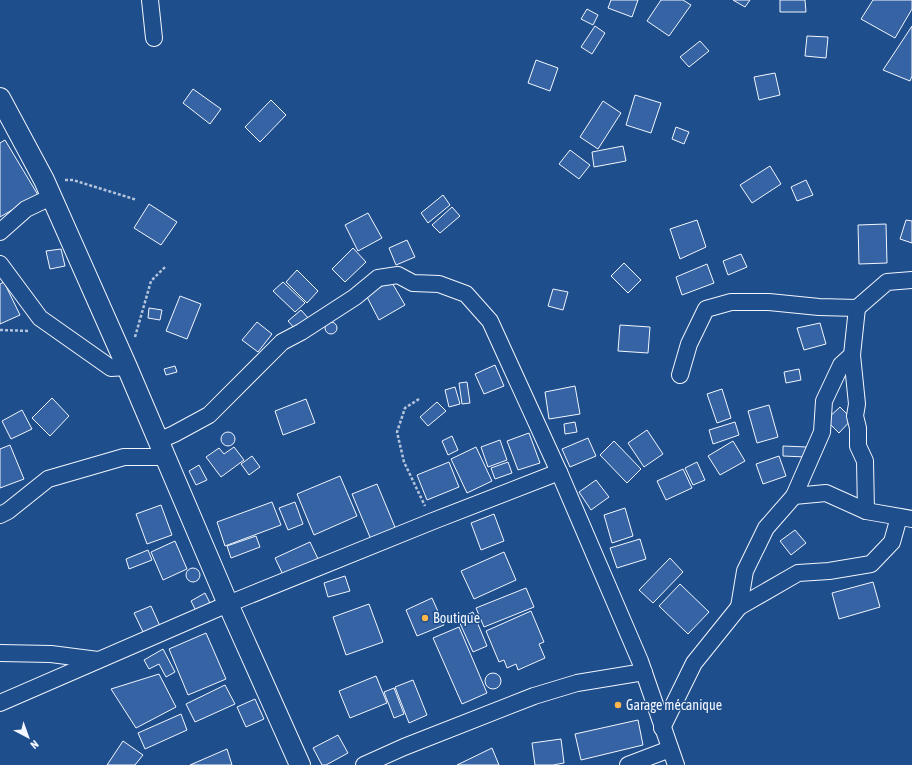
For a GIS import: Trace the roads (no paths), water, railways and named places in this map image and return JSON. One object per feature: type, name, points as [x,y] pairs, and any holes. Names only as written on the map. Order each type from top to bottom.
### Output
[{"type":"street","points":[[150,0],[154,38]]},
{"type":"street","points":[[0,98],[47,188],[228,604],[300,765]]},
{"type":"street","points":[[0,232],[47,188]]},
{"type":"street","points":[[0,264],[40,318],[111,368],[126,367]]},
{"type":"street","points":[[0,515],[8,511],[48,480],[124,457],[161,449],[174,434],[209,415],[282,342],[301,332],[355,296],[378,278],[398,275],[413,283],[439,284],[466,294],[490,321],[559,472],[644,672],[676,765]]},
{"type":"street","points":[[680,375],[689,344],[706,309],[731,302],[762,302],[819,307],[856,308],[887,282],[912,280]]},
{"type":"street","points":[[856,308],[852,355],[857,404],[855,416],[858,428],[858,446],[865,461],[866,511]]},
{"type":"street","points":[[739,607],[744,571],[766,528],[794,496],[822,432],[824,401],[841,365],[852,355]]},
{"type":"street","points":[[0,703],[228,604],[559,472]]},
{"type":"street","points":[[662,728],[694,663],[739,607],[798,573],[829,571],[871,564],[892,542],[906,518],[866,511],[826,494],[794,496]]},
{"type":"street","points":[[0,653],[51,654],[98,660]]},
{"type":"street","points":[[364,765],[404,747],[534,696],[576,683],[644,672]]},
{"type":"street","points":[[628,765],[670,749]]},
{"type":"place","name":"Boutique","points":[[425,618]]},
{"type":"place","name":"Garage mécanique","points":[[618,705]]}]
